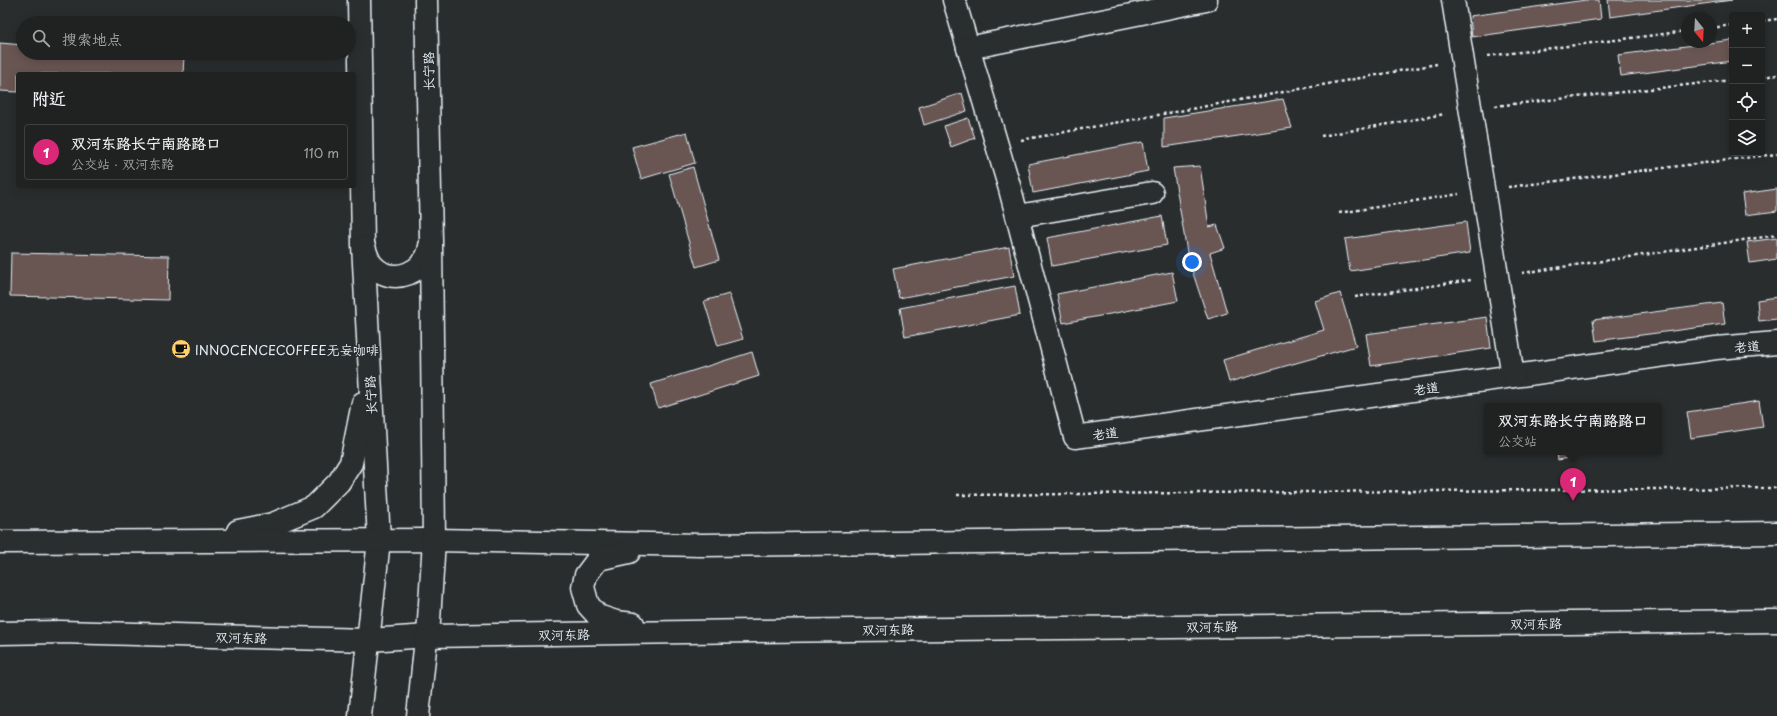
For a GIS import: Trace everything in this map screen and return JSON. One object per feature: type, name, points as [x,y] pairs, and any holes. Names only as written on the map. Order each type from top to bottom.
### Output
[{"type":"street","name":"长宁路","points":[[359,0],[364,245],[369,374],[379,540],[360,716]]},
{"type":"street","name":"长宁路","points":[[418,716],[426,639],[428,636],[434,540],[431,240],[426,0]]},
{"type":"street","points":[[954,0],[1018,216],[1152,193]]},
{"type":"street","points":[[968,48],[1206,0]]},
{"type":"street","points":[[1453,0],[1513,376]]},
{"type":"street","name":"老道","points":[[1018,216],[1075,437],[1716,348],[1777,343]]},
{"type":"street","points":[[364,245],[367,257],[374,267],[385,274],[396,276],[408,274],[417,270],[425,261],[430,252],[431,240]]},
{"type":"street","points":[[199,541],[226,533],[273,524],[314,507],[339,482],[351,463],[369,374]]},
{"type":"street","points":[[0,542],[434,540],[702,545],[1777,532]]},
{"type":"street","points":[[702,545],[620,553],[598,559],[586,575],[584,587],[588,605],[598,616],[616,622],[703,632]]},
{"type":"street","name":"双河东路","points":[[0,633],[60,632],[369,640],[428,636],[703,632],[1777,620]]},
{"type":"path","points":[[1765,21],[1777,19]]},
{"type":"path","points":[[1717,27],[1729,25]]},
{"type":"path","points":[[997,144],[1462,59],[1681,32]]},
{"type":"path","points":[[1765,77],[1777,75]]},
{"type":"path","points":[[1322,136],[1471,109],[1729,80]]},
{"type":"path","points":[[1339,213],[1483,190],[1777,154]]},
{"type":"path","points":[[1355,297],[1777,236]]},
{"type":"path","points":[[957,494],[1777,488]]},
{"type":"building","points":[[1586,0],[1599,0],[1601,19],[1472,37],[1470,16]]},
{"type":"building","points":[[1608,0],[1732,0],[1610,17]]},
{"type":"building","points":[[1729,40],[1729,61],[1621,76],[1618,55],[1681,47],[1681,48],[1717,48],[1717,42]]},
{"type":"building","points":[[0,43],[16,44],[16,60],[184,60],[183,72],[16,72],[16,92],[0,91]]},
{"type":"building","points":[[962,93],[967,111],[924,125],[919,107]]},
{"type":"building","points":[[1283,99],[1292,128],[1164,147],[1164,118]]},
{"type":"building","points":[[968,118],[975,138],[951,147],[944,126]]},
{"type":"building","points":[[687,132],[695,163],[641,179],[632,147]]},
{"type":"building","points":[[1143,142],[1148,171],[1033,193],[1028,164]]},
{"type":"building","points":[[1200,166],[1209,227],[1217,225],[1225,248],[1210,253],[1227,313],[1208,319],[1188,258],[1173,168]]},
{"type":"building","points":[[693,167],[719,260],[696,267],[669,174]]},
{"type":"building","points":[[1777,189],[1777,211],[1745,215],[1742,194]]},
{"type":"building","points":[[1162,216],[1167,245],[1052,266],[1047,238]]},
{"type":"building","points":[[1466,222],[1470,253],[1350,271],[1345,239]]},
{"type":"building","points":[[1777,238],[1777,259],[1750,263],[1747,242]]},
{"type":"building","points":[[1009,247],[1014,276],[899,298],[893,269]]},
{"type":"building","points":[[11,253],[169,256],[168,300],[10,296]]},
{"type":"building","points":[[1172,272],[1178,301],[1063,323],[1057,294]]},
{"type":"building","points":[[1015,286],[1020,315],[905,337],[900,308]]},
{"type":"building","points":[[1340,293],[1356,346],[1229,382],[1223,360],[1324,330],[1315,301]]},
{"type":"building","points":[[729,294],[743,339],[718,346],[704,301]]},
{"type":"building","points":[[1777,297],[1777,319],[1759,321],[1757,300]]},
{"type":"building","points":[[1722,303],[1725,324],[1596,341],[1593,320]]},
{"type":"building","points":[[1487,317],[1491,348],[1371,366],[1366,334]]},
{"type":"building","points":[[752,352],[759,376],[658,408],[651,384]]},
{"type":"building","points":[[1759,401],[1763,427],[1691,438],[1687,412]]},
{"type":"building","points":[[1557,455],[1583,455],[1558,460]]},
{"type":"place","name":"INNOCENCECOFFEE无妄咖啡","points":[[181,349]]},
{"type":"place","name":"双河东路长宁南路路口","points":[[1573,501]]}]
